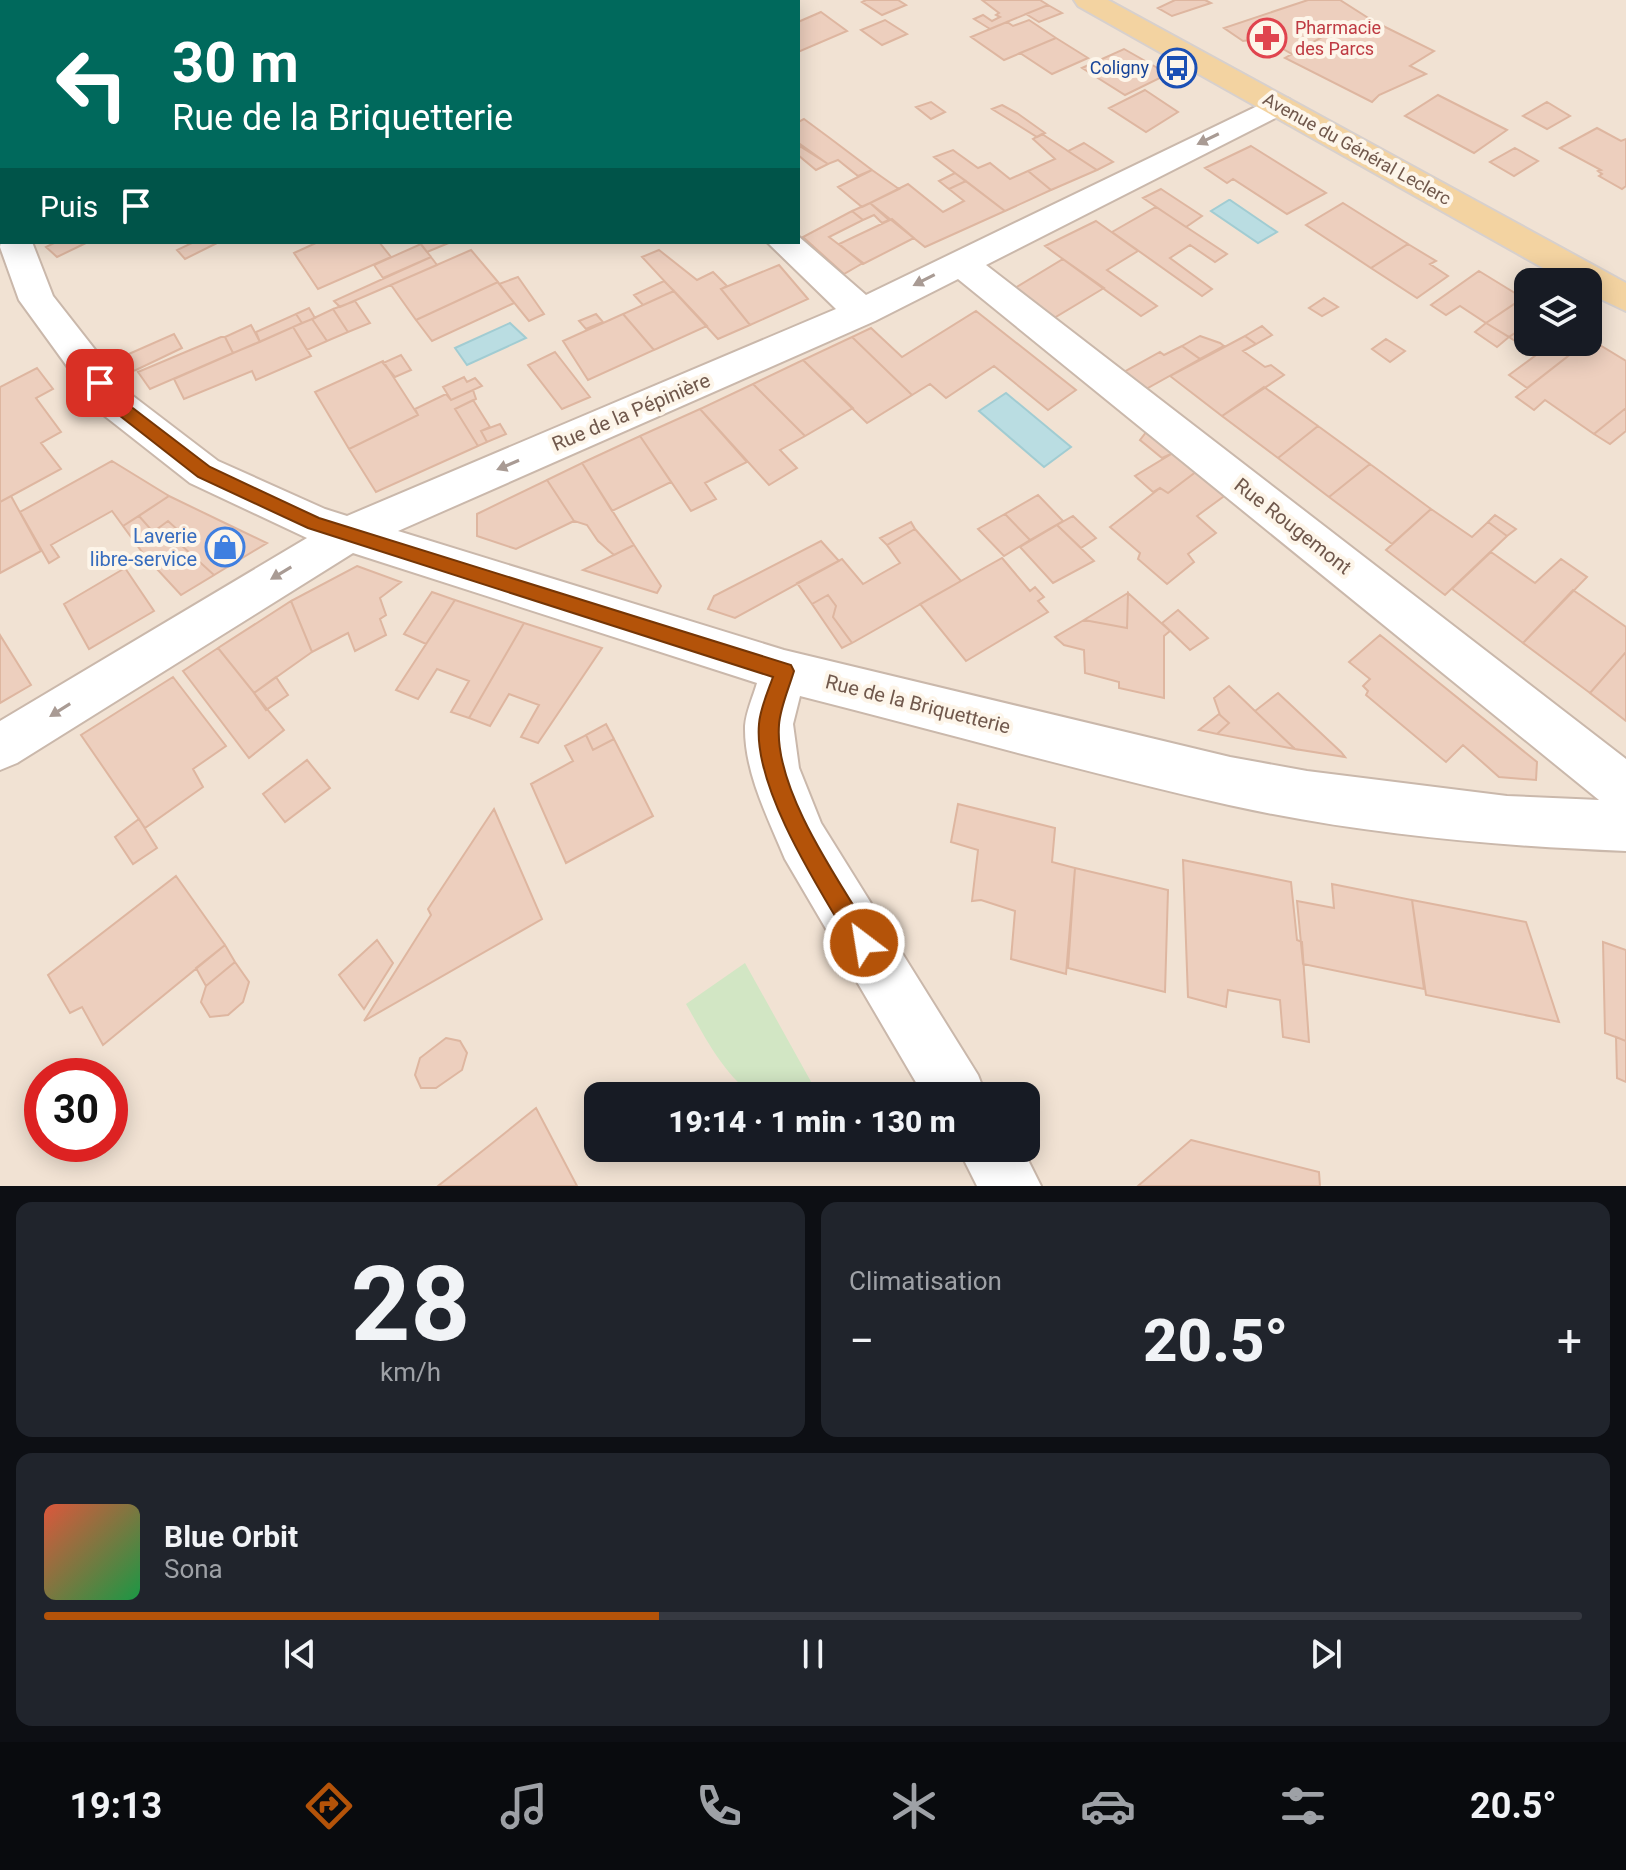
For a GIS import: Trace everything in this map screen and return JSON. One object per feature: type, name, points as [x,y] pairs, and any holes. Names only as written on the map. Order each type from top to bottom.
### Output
[{"type":"main road","name":"Avenue du Général Leclerc","points":[[1088,0],[1626,299]]},
{"type":"street","name":"Rue de la Pépinière","points":[[0,747],[349,534],[862,312],[1278,105]]},
{"type":"street","name":"Rue de la Briquetterie","points":[[16,244],[37,300],[115,403],[204,472],[314,523],[784,671],[1276,789],[1507,821],[1626,826]]},
{"type":"street","points":[[786,244],[862,312]]},
{"type":"street","name":"Rue Rougemont","points":[[959,262],[1626,790]]},
{"type":"street","points":[[784,671],[769,724],[774,768],[803,841],[949,1082]]},
{"type":"street","points":[[996,1162],[1011,1186]]},
{"type":"shaded area","points":[[800,0],[1626,0],[1626,1186],[0,1186],[0,244],[800,244]]},
{"type":"green space","points":[[745,963],[811,1082],[738,1082],[716,1054],[686,1004]]},
{"type":"water","points":[[1229,200],[1277,232],[1258,243],[1211,211]]},
{"type":"water","points":[[510,323],[526,338],[467,365],[455,348]]},
{"type":"water","points":[[1006,393],[1071,447],[1044,467],[979,411]]},
{"type":"building","points":[[898,0],[906,5],[882,15],[862,2]]},
{"type":"building","points":[[982,0],[1040,0],[1048,5],[990,29],[974,19],[983,15],[992,21],[1000,17],[996,15],[999,13]]},
{"type":"building","points":[[1175,0],[1205,0],[1211,3],[1172,16],[1158,8]]},
{"type":"building","points":[[1308,0],[1340,0],[1373,21],[1348,31],[1340,27],[1292,54],[1283,49],[1270,53],[1224,28]]},
{"type":"building","points":[[1048,5],[1062,13],[1039,22],[1026,14]]},
{"type":"building","points":[[821,12],[847,31],[800,51],[800,21]]},
{"type":"building","points":[[885,20],[907,34],[882,45],[861,30]]},
{"type":"building","points":[[1029,20],[1056,38],[1004,60],[971,37],[1007,22],[1013,26]]},
{"type":"building","points":[[1373,21],[1434,51],[1410,66],[1426,74],[1379,95],[1372,102],[1285,58],[1340,27],[1348,31]]},
{"type":"building","points":[[1056,38],[1088,58],[1052,74],[1020,53]]},
{"type":"building","points":[[1124,49],[1168,74],[1125,95],[1082,68]]},
{"type":"building","points":[[1145,90],[1178,112],[1146,132],[1109,108]]},
{"type":"building","points":[[1438,95],[1507,130],[1474,153],[1405,116]]},
{"type":"building","points":[[931,102],[945,112],[931,119],[916,107]]},
{"type":"building","points":[[1547,102],[1570,116],[1547,129],[1523,116]]},
{"type":"building","points":[[1002,105],[1045,133],[1037,137],[992,109]]},
{"type":"building","points":[[804,119],[872,170],[858,176],[838,160],[828,164],[800,146],[800,121]]},
{"type":"building","points":[[1597,128],[1621,141],[1626,139],[1626,186],[1622,189],[1599,176],[1602,174],[1598,171],[1601,170],[1560,148]]},
{"type":"building","points":[[1042,134],[1097,170],[1051,190],[1028,171],[1055,159],[1033,139]]},
{"type":"building","points":[[1084,143],[1113,162],[1097,170],[1068,151]]},
{"type":"building","points":[[800,144],[828,164],[816,170],[800,157]]},
{"type":"building","points":[[1251,146],[1326,193],[1287,214],[1233,179],[1227,183],[1205,168]]},
{"type":"building","points":[[1515,148],[1538,161],[1514,176],[1490,162]]},
{"type":"building","points":[[953,150],[978,168],[990,163],[1010,179],[1028,171],[1051,190],[1005,211],[934,157]]},
{"type":"building","points":[[872,170],[899,189],[862,207],[838,187]]},
{"type":"building","points":[[955,173],[966,181],[949,189],[939,181]]},
{"type":"building","points":[[966,181],[1005,211],[925,247],[870,203],[908,184],[943,212],[964,201],[949,189]]},
{"type":"building","points":[[1161,189],[1202,216],[1186,227],[1143,198]]},
{"type":"building","points":[[870,203],[889,220],[882,223],[874,215],[863,220],[852,211]]},
{"type":"building","points":[[1343,203],[1408,244],[1371,268],[1306,225]]},
{"type":"building","points":[[1156,207],[1227,254],[1215,262],[1190,245],[1170,258],[1212,289],[1202,296],[1112,232]]},
{"type":"building","points":[[852,211],[863,220],[829,237],[863,263],[844,274],[803,237]]},
{"type":"building","points":[[892,219],[914,238],[863,264],[839,244]]},
{"type":"building","points":[[1096,221],[1138,251],[1107,270],[1157,306],[1141,316],[1045,246]]},
{"type":"building","points":[[52,244],[84,244],[57,257],[46,247]]},
{"type":"building","points":[[190,244],[215,244],[185,259],[177,250]]},
{"type":"building","points":[[314,244],[381,244],[391,257],[318,289],[294,253]]},
{"type":"building","points":[[421,244],[446,244],[427,252]]},
{"type":"building","points":[[421,244],[431,257],[383,278],[374,265]]},
{"type":"building","points":[[1408,244],[1436,261],[1430,264],[1448,276],[1417,298],[1371,268]]},
{"type":"building","points":[[471,250],[498,282],[416,320],[391,285]]},
{"type":"building","points":[[659,250],[697,280],[713,272],[727,286],[721,289],[750,325],[718,339],[642,257]]},
{"type":"building","points":[[431,257],[437,265],[340,307],[334,301]]},
{"type":"building","points":[[1063,259],[1104,288],[1054,318],[1015,288]]},
{"type":"building","points":[[779,265],[808,299],[750,325],[721,289]]},
{"type":"building","points":[[1479,271],[1514,292],[1514,304],[1486,323],[1460,306],[1446,315],[1431,305]]},
{"type":"building","points":[[518,277],[544,314],[529,321],[499,284]]},
{"type":"building","points":[[664,281],[674,291],[643,305],[634,295]]},
{"type":"building","points":[[498,282],[514,303],[432,341],[416,320]]},
{"type":"building","points":[[674,291],[707,326],[654,350],[623,314]]},
{"type":"building","points":[[1324,298],[1338,307],[1322,316],[1309,308]]},
{"type":"building","points":[[355,301],[370,323],[348,332],[333,309]]},
{"type":"building","points":[[1514,304],[1514,334],[1509,337],[1486,323]]},
{"type":"building","points":[[309,308],[315,318],[302,323],[296,314]]},
{"type":"building","points":[[333,309],[348,332],[327,341],[312,319]]},
{"type":"building","points":[[976,311],[1076,390],[1048,410],[994,366],[946,398],[930,384],[912,395],[852,337],[871,328],[902,357]]},
{"type":"building","points":[[296,314],[302,323],[260,342],[256,332]]},
{"type":"building","points":[[596,314],[603,322],[586,329],[579,321]]},
{"type":"building","points":[[623,314],[654,350],[588,380],[563,341]]},
{"type":"building","points":[[312,319],[327,341],[307,350],[293,327]]},
{"type":"building","points":[[1486,323],[1509,337],[1497,347],[1475,332]]},
{"type":"building","points":[[251,325],[260,342],[233,353],[225,337]]},
{"type":"building","points":[[1262,326],[1272,335],[1256,344],[1245,336]]},
{"type":"building","points":[[293,327],[311,356],[256,380],[252,371],[184,399],[174,379]]},
{"type":"building","points":[[174,334],[182,348],[136,370],[132,371],[122,357]]},
{"type":"building","points":[[1200,336],[1224,346],[1200,359],[1182,346]]},
{"type":"building","points":[[1245,336],[1256,344],[1243,351],[1265,367],[1271,365],[1284,375],[1222,416],[1170,376]]},
{"type":"building","points":[[225,337],[233,353],[150,389],[138,372]]},
{"type":"building","points":[[852,337],[912,395],[867,423],[803,360]]},
{"type":"building","points":[[1386,339],[1405,351],[1390,362],[1372,349]]},
{"type":"building","points":[[1182,346],[1200,359],[1146,389],[1124,372],[1160,352],[1164,355]]},
{"type":"building","points":[[1602,346],[1626,361],[1626,408],[1594,434],[1545,400],[1534,410],[1516,397],[1568,356],[1602,356]]},
{"type":"building","points":[[555,352],[590,397],[562,409],[528,365]]},
{"type":"building","points":[[401,355],[411,370],[395,377],[383,363]]},
{"type":"building","points":[[1535,356],[1568,356],[1527,388],[1509,375]]},
{"type":"building","points":[[803,360],[853,408],[805,436],[753,384]]},
{"type":"building","points":[[383,361],[418,415],[349,449],[315,392]]},
{"type":"building","points":[[37,368],[53,389],[36,398],[61,432],[41,443],[61,469],[0,502],[0,387]]},
{"type":"building","points":[[464,377],[467,382],[475,378],[482,386],[451,400],[443,387]]},
{"type":"building","points":[[753,384],[805,436],[780,450],[797,468],[769,485],[700,409]]},
{"type":"building","points":[[1264,387],[1318,426],[1278,458],[1222,416]]},
{"type":"building","points":[[473,390],[476,399],[455,409],[478,446],[376,492],[349,449],[418,415],[415,409],[446,394],[451,400]]},
{"type":"building","points":[[473,400],[490,427],[481,431],[487,442],[478,446],[455,409]]},
{"type":"building","points":[[1626,408],[1626,431],[1610,444],[1594,434]]},
{"type":"building","points":[[700,409],[747,462],[705,483],[716,499],[691,511],[640,436]]},
{"type":"building","points":[[500,424],[506,434],[487,442],[481,431]]},
{"type":"building","points":[[1318,426],[1370,464],[1329,497],[1278,458]]},
{"type":"building","points":[[1147,431],[1173,453],[1162,458],[1140,440]]},
{"type":"building","points":[[640,436],[671,482],[612,511],[582,463]]},
{"type":"building","points":[[1173,453],[1197,471],[1168,493],[1160,488],[1153,492],[1135,476]]},
{"type":"building","points":[[112,461],[169,496],[123,526],[112,511],[51,545],[59,557],[49,563],[20,512]]},
{"type":"building","points":[[582,463],[634,545],[614,555],[598,541],[587,525],[574,521],[547,480]]},
{"type":"building","points":[[1370,464],[1431,509],[1392,544],[1329,497]]},
{"type":"building","points":[[1197,471],[1227,494],[1197,516],[1216,533],[1188,554],[1194,562],[1167,584],[1138,559],[1140,553],[1110,527],[1160,488],[1168,493]]},
{"type":"building","points":[[547,480],[574,521],[516,549],[477,536],[477,514]]},
{"type":"building","points":[[1038,495],[1063,521],[1030,540],[1005,514]]},
{"type":"building","points":[[11,496],[41,551],[0,573],[0,502]]},
{"type":"building","points":[[169,496],[267,543],[214,575],[171,536],[179,531],[168,521],[153,532],[139,516]]},
{"type":"building","points":[[1431,509],[1472,537],[1488,522],[1507,536],[1445,595],[1386,550]]},
{"type":"building","points":[[1005,514],[1030,540],[1004,556],[978,529]]},
{"type":"building","points":[[1495,515],[1516,529],[1507,536],[1488,522]]},
{"type":"building","points":[[139,516],[153,532],[168,521],[179,531],[171,536],[214,575],[181,595],[145,556],[123,526]]},
{"type":"building","points":[[1073,516],[1096,538],[1081,548],[1057,525]]},
{"type":"building","points":[[911,522],[915,529],[887,545],[880,538]]},
{"type":"building","points":[[1057,525],[1094,561],[1053,583],[1020,547]]},
{"type":"building","points":[[915,529],[961,581],[852,643],[833,617],[836,606],[828,595],[812,604],[797,583],[842,559],[863,584],[900,563],[887,545]]},
{"type":"building","points":[[821,541],[839,561],[735,618],[708,609],[714,596]]},
{"type":"building","points":[[634,545],[661,586],[657,593],[583,570]]},
{"type":"building","points":[[1491,552],[1535,583],[1561,559],[1587,577],[1523,643],[1452,589]]},
{"type":"building","points":[[1002,558],[1030,591],[1035,587],[1044,597],[1038,601],[1048,612],[966,661],[920,604]]},
{"type":"building","points":[[357,566],[401,582],[380,598],[386,615],[380,619],[386,635],[355,651],[348,633],[312,652],[291,601]]},
{"type":"building","points":[[125,568],[154,611],[89,649],[64,604]]},
{"type":"building","points":[[1573,590],[1626,627],[1626,652],[1590,693],[1523,643]]},
{"type":"building","points":[[432,592],[455,600],[426,644],[404,634]]},
{"type":"building","points":[[1128,593],[1170,631],[1164,636],[1164,698],[1119,688],[1119,682],[1085,673],[1084,650],[1064,645],[1055,637],[1084,620],[1127,628]]},
{"type":"building","points":[[1128,593],[1127,628],[1084,620]]},
{"type":"building","points":[[828,595],[836,606],[833,617],[852,643],[842,648],[812,604]]},
{"type":"building","points":[[455,600],[524,623],[469,718],[451,712],[469,681],[437,669],[418,699],[396,690]]},
{"type":"building","points":[[291,601],[312,652],[254,693],[218,648]]},
{"type":"building","points":[[1178,610],[1208,638],[1190,650],[1162,623]]},
{"type":"building","points":[[524,623],[602,648],[538,743],[521,737],[539,705],[509,694],[490,726],[469,718]]},
{"type":"building","points":[[0,635],[31,685],[0,703]]},
{"type":"building","points":[[1380,635],[1537,762],[1536,780],[1499,777],[1463,745],[1446,762],[1366,695],[1368,691],[1363,686],[1370,679],[1349,662]]},
{"type":"building","points":[[218,648],[284,730],[249,758],[183,671]]},
{"type":"building","points":[[1626,652],[1626,721],[1590,693]]},
{"type":"building","points":[[173,677],[226,746],[193,769],[203,787],[145,828],[81,735]]},
{"type":"building","points":[[276,677],[288,695],[266,710],[254,693]]},
{"type":"building","points":[[1229,686],[1295,749],[1217,734],[1229,723],[1220,715],[1214,698]]},
{"type":"building","points":[[1278,693],[1345,757],[1295,749],[1255,711]]},
{"type":"building","points":[[1219,714],[1229,723],[1217,734],[1199,730]]},
{"type":"building","points":[[606,724],[614,739],[593,750],[586,735]]},
{"type":"building","points":[[586,735],[593,750],[614,739],[653,816],[566,863],[531,784],[573,761],[565,746]]},
{"type":"building","points":[[307,760],[330,788],[285,822],[263,794]]},
{"type":"building","points":[[958,804],[1055,828],[1052,862],[1075,868],[1066,974],[1011,959],[1015,911],[981,900],[972,901],[978,850],[951,842]]},
{"type":"building","points":[[494,809],[542,919],[364,1021],[431,915],[428,909]]},
{"type":"building","points":[[139,819],[157,848],[133,864],[115,837]]},
{"type":"building","points":[[1183,860],[1291,882],[1297,940],[1302,942],[1309,1042],[1283,1037],[1280,1000],[1228,990],[1226,1007],[1188,997]]},
{"type":"building","points":[[1075,868],[1168,890],[1165,992],[1068,968]]},
{"type":"building","points":[[176,876],[225,945],[103,1045],[82,1007],[70,1013],[48,975]]},
{"type":"building","points":[[1332,884],[1412,900],[1424,989],[1303,964],[1297,901],[1334,908]]},
{"type":"building","points":[[1412,900],[1526,922],[1559,1022],[1426,995]]},
{"type":"building","points":[[377,940],[393,963],[364,1009],[339,975]]},
{"type":"building","points":[[1603,942],[1626,950],[1626,1041],[1605,1033]]},
{"type":"building","points":[[225,945],[235,962],[206,986],[196,968]]},
{"type":"building","points":[[235,962],[249,982],[243,1002],[228,1015],[210,1017],[201,1002],[206,986]]},
{"type":"building","points":[[1616,1037],[1626,1041],[1626,1082],[1617,1078]]},
{"type":"building","points":[[446,1038],[460,1041],[467,1053],[462,1070],[436,1088],[421,1088],[415,1075],[420,1058]]},
{"type":"building","points":[[536,1108],[577,1186],[438,1186],[490,1145]]},
{"type":"building","points":[[1191,1140],[1319,1172],[1320,1186],[1138,1186]]},
{"type":"place","name":"Pharmacie des Parcs","points":[[1267,38]]},
{"type":"place","name":"Coligny","points":[[1177,68]]},
{"type":"place","name":"Laverie libre-service","points":[[225,547]]},
{"type":"route","points":[[100,383],[115,403],[204,472],[314,523],[784,671],[769,724],[774,768],[803,841],[864,943]]}]
